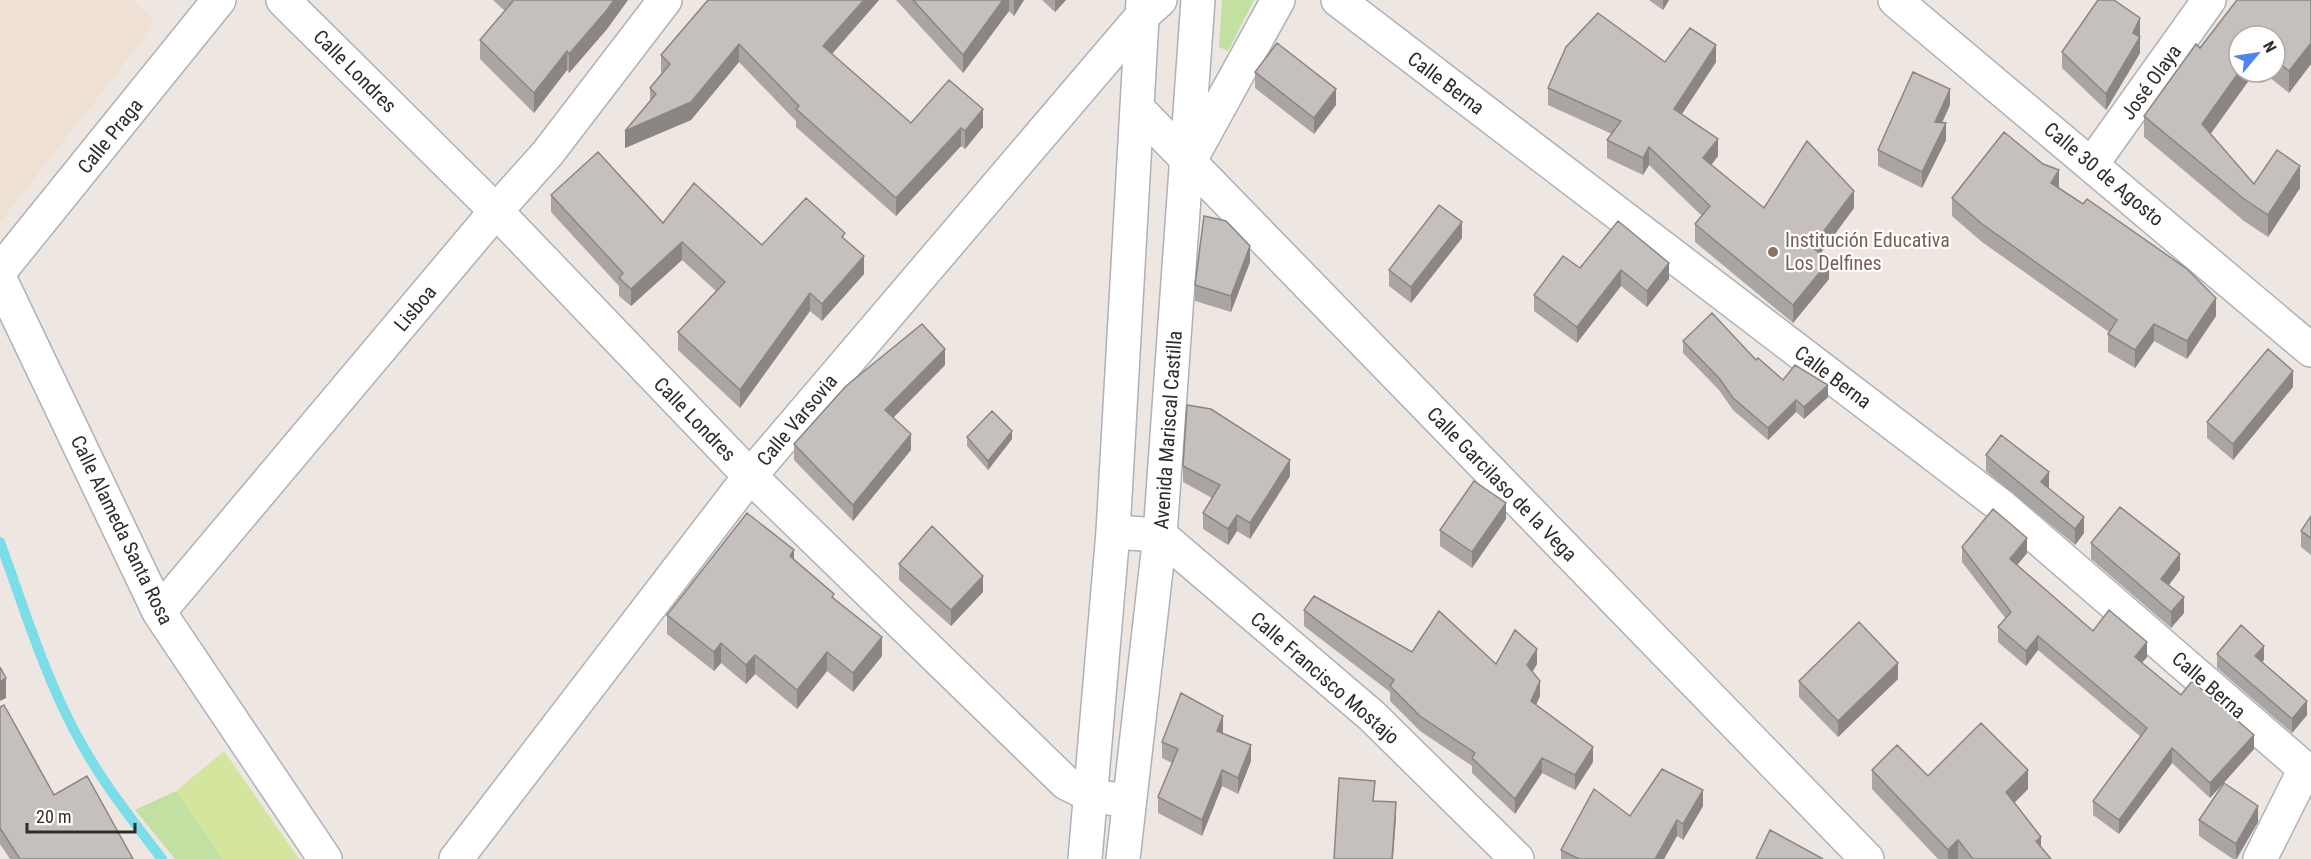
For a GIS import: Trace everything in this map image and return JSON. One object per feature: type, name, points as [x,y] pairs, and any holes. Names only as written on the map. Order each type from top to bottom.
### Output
[{"type":"street","name":"Calle Praga","points":[[0,271],[219,0]]},
{"type":"street","name":"Calle Londres","points":[[283,0],[496,211],[750,476],[1066,783],[1092,796],[1130,801]]},
{"type":"street","name":"Lisboa","points":[[159,612],[496,211],[547,154],[665,0]]},
{"type":"street","name":"Avenida Mariscal Castilla","points":[[1123,859],[1160,536],[1189,162],[1198,0]]},
{"type":"street","points":[[1189,162],[1278,0]]},
{"type":"street","name":"Calle Berna","points":[[1338,0],[2000,505],[2308,772]]},
{"type":"street","name":"Calle 30 de Agosto","points":[[1895,0],[2311,350]]},
{"type":"street","name":"José Olaya","points":[[2092,164],[2209,0]]},
{"type":"street","points":[[1085,859],[1113,532],[1138,110],[1149,5]]},
{"type":"street","name":"Calle Varsovia","points":[[467,855],[750,476],[1149,5]]},
{"type":"street","name":"Calle Garcilaso de la Vega","points":[[1138,110],[1867,859]]},
{"type":"street","name":"Calle Alameda Santa Rosa","points":[[0,279],[159,612],[325,859]]},
{"type":"street","points":[[1113,532],[1160,536]]},
{"type":"street","name":"Calle Francisco Mostajo","points":[[1160,536],[1372,716],[1517,859]]},
{"type":"street","points":[[2260,859],[2308,772]]},
{"type":"shaded area","points":[[0,0],[132,0],[154,20],[144,38],[0,222]]},
{"type":"green space","points":[[1222,0],[1254,0],[1228,51],[1219,47]]},
{"type":"green space","points":[[224,751],[299,859],[223,859],[176,791]]},
{"type":"green space","points":[[176,791],[223,859],[175,859],[135,810]]},
{"type":"building","points":[[514,0],[614,0],[569,54],[567,51],[534,93],[480,40]]},
{"type":"building","points":[[708,0],[864,0],[823,46],[911,123],[949,80],[983,109],[965,131],[961,128],[896,198],[796,109],[799,106],[739,44],[691,102],[625,131],[656,94],[650,88],[670,64],[661,55]]},
{"type":"building","points":[[913,0],[1003,0],[963,55]]},
{"type":"building","points":[[2098,0],[2114,0],[2140,18],[2133,33],[2140,37],[2106,94],[2062,52]]},
{"type":"building","points":[[2237,0],[2311,0],[2311,43],[2289,71],[2287,69],[2287,24],[2227,24],[2227,84],[2230,84],[2202,124],[2254,184],[2277,150],[2300,166],[2268,215],[2244,199],[2144,116],[2196,44],[2200,48]]},
{"type":"building","points":[[1598,13],[1665,62],[1690,28],[1716,45],[1674,109],[1718,139],[1703,158],[1764,208],[1807,141],[1854,191],[1812,247],[1829,261],[1793,305],[1695,224],[1710,206],[1649,147],[1643,158],[1607,140],[1621,121],[1548,88],[1566,47]]},
{"type":"building","points":[[1277,43],[1336,89],[1314,118],[1255,72]]},
{"type":"building","points":[[1913,72],[1950,89],[1935,122],[1946,123],[1922,172],[1878,150]]},
{"type":"building","points":[[2004,132],[2043,164],[2059,170],[2051,183],[2083,204],[2087,199],[2187,269],[2216,298],[2187,341],[2154,324],[2135,350],[2108,334],[2117,320],[1982,224],[1952,198]]},
{"type":"building","points":[[598,152],[663,223],[694,183],[762,245],[806,198],[845,233],[842,237],[864,256],[822,304],[810,293],[740,390],[678,332],[725,282],[682,242],[631,289],[619,278],[623,273],[551,195]]},
{"type":"building","points":[[1439,205],[1462,222],[1411,287],[1389,270]]},
{"type":"building","points":[[1204,216],[1226,221],[1250,246],[1231,296],[1195,285]]},
{"type":"building","points":[[1618,221],[1669,263],[1647,291],[1621,270],[1577,327],[1534,295],[1563,256],[1580,268]]},
{"type":"building","points":[[1712,313],[1756,360],[1758,358],[1783,380],[1795,365],[1828,385],[1804,407],[1796,400],[1768,428],[1733,398],[1719,378],[1683,341]]},
{"type":"building","points":[[922,324],[945,349],[885,410],[911,434],[853,505],[794,444],[846,386]]},
{"type":"building","points":[[2268,349],[2293,371],[2233,444],[2207,422]]},
{"type":"building","points":[[1187,405],[1211,409],[1290,460],[1250,523],[1237,515],[1228,529],[1203,513],[1220,485],[1183,466]]},
{"type":"building","points":[[992,411],[1012,431],[988,461],[967,437]]},
{"type":"building","points":[[2001,435],[2049,472],[2041,482],[2084,517],[2075,529],[1986,455]]},
{"type":"building","points":[[1474,481],[1506,503],[1472,552],[1440,530]]},
{"type":"building","points":[[2120,507],[2180,554],[2161,579],[2184,597],[2171,612],[2091,543]]},
{"type":"building","points":[[1993,509],[2027,538],[2010,559],[2093,631],[2109,610],[2147,642],[2135,657],[2181,695],[2192,681],[2254,735],[2210,783],[2172,748],[2119,820],[2093,801],[2147,728],[2038,636],[2026,651],[1998,627],[2011,612],[1962,547]]},
{"type":"building","points":[[747,513],[794,550],[790,556],[834,594],[832,597],[882,637],[853,673],[827,652],[797,690],[755,655],[746,665],[721,643],[714,652],[667,615]]},
{"type":"building","points":[[2311,516],[2311,538],[2301,531]]},
{"type":"building","points":[[932,526],[983,576],[951,610],[899,564]]},
{"type":"building","points":[[1314,596],[1412,652],[1439,611],[1496,664],[1515,630],[1537,649],[1527,665],[1540,681],[1531,701],[1593,747],[1575,775],[1542,758],[1515,799],[1472,758],[1475,753],[1420,716],[1390,686],[1394,680],[1304,610]]},
{"type":"building","points":[[1859,622],[1898,663],[1838,721],[1799,681]]},
{"type":"building","points":[[2241,625],[2264,646],[2255,656],[2307,701],[2292,719],[2217,654]]},
{"type":"building","points":[[0,667],[6,678],[0,682]]},
{"type":"building","points":[[1181,693],[1223,716],[1217,731],[1251,745],[1238,778],[1222,770],[1202,820],[1158,797],[1178,749],[1162,742]]},
{"type":"building","points":[[4,705],[54,795],[87,776],[133,859],[20,859],[0,828],[0,707]]},
{"type":"building","points":[[1981,723],[2028,770],[2006,792],[2041,837],[2036,841],[2051,859],[1973,859],[1958,840],[1948,850],[1872,770],[1897,745],[1928,776]]},
{"type":"building","points":[[1662,769],[1703,790],[1683,824],[1677,820],[1655,859],[1579,859],[1561,850],[1594,789],[1630,816]]},
{"type":"building","points":[[1339,778],[1375,781],[1373,801],[1396,802],[1392,859],[1334,859]]},
{"type":"building","points":[[2224,783],[2258,806],[2236,844],[2199,820]]},
{"type":"building","points":[[1770,830],[1823,859],[1756,859]]},
{"type":"waterway","points":[[0,542],[43,661],[74,730],[104,780],[162,859]]},
{"type":"place","name":"Institución Educativa Los Delfines","points":[[1773,252]]}]
